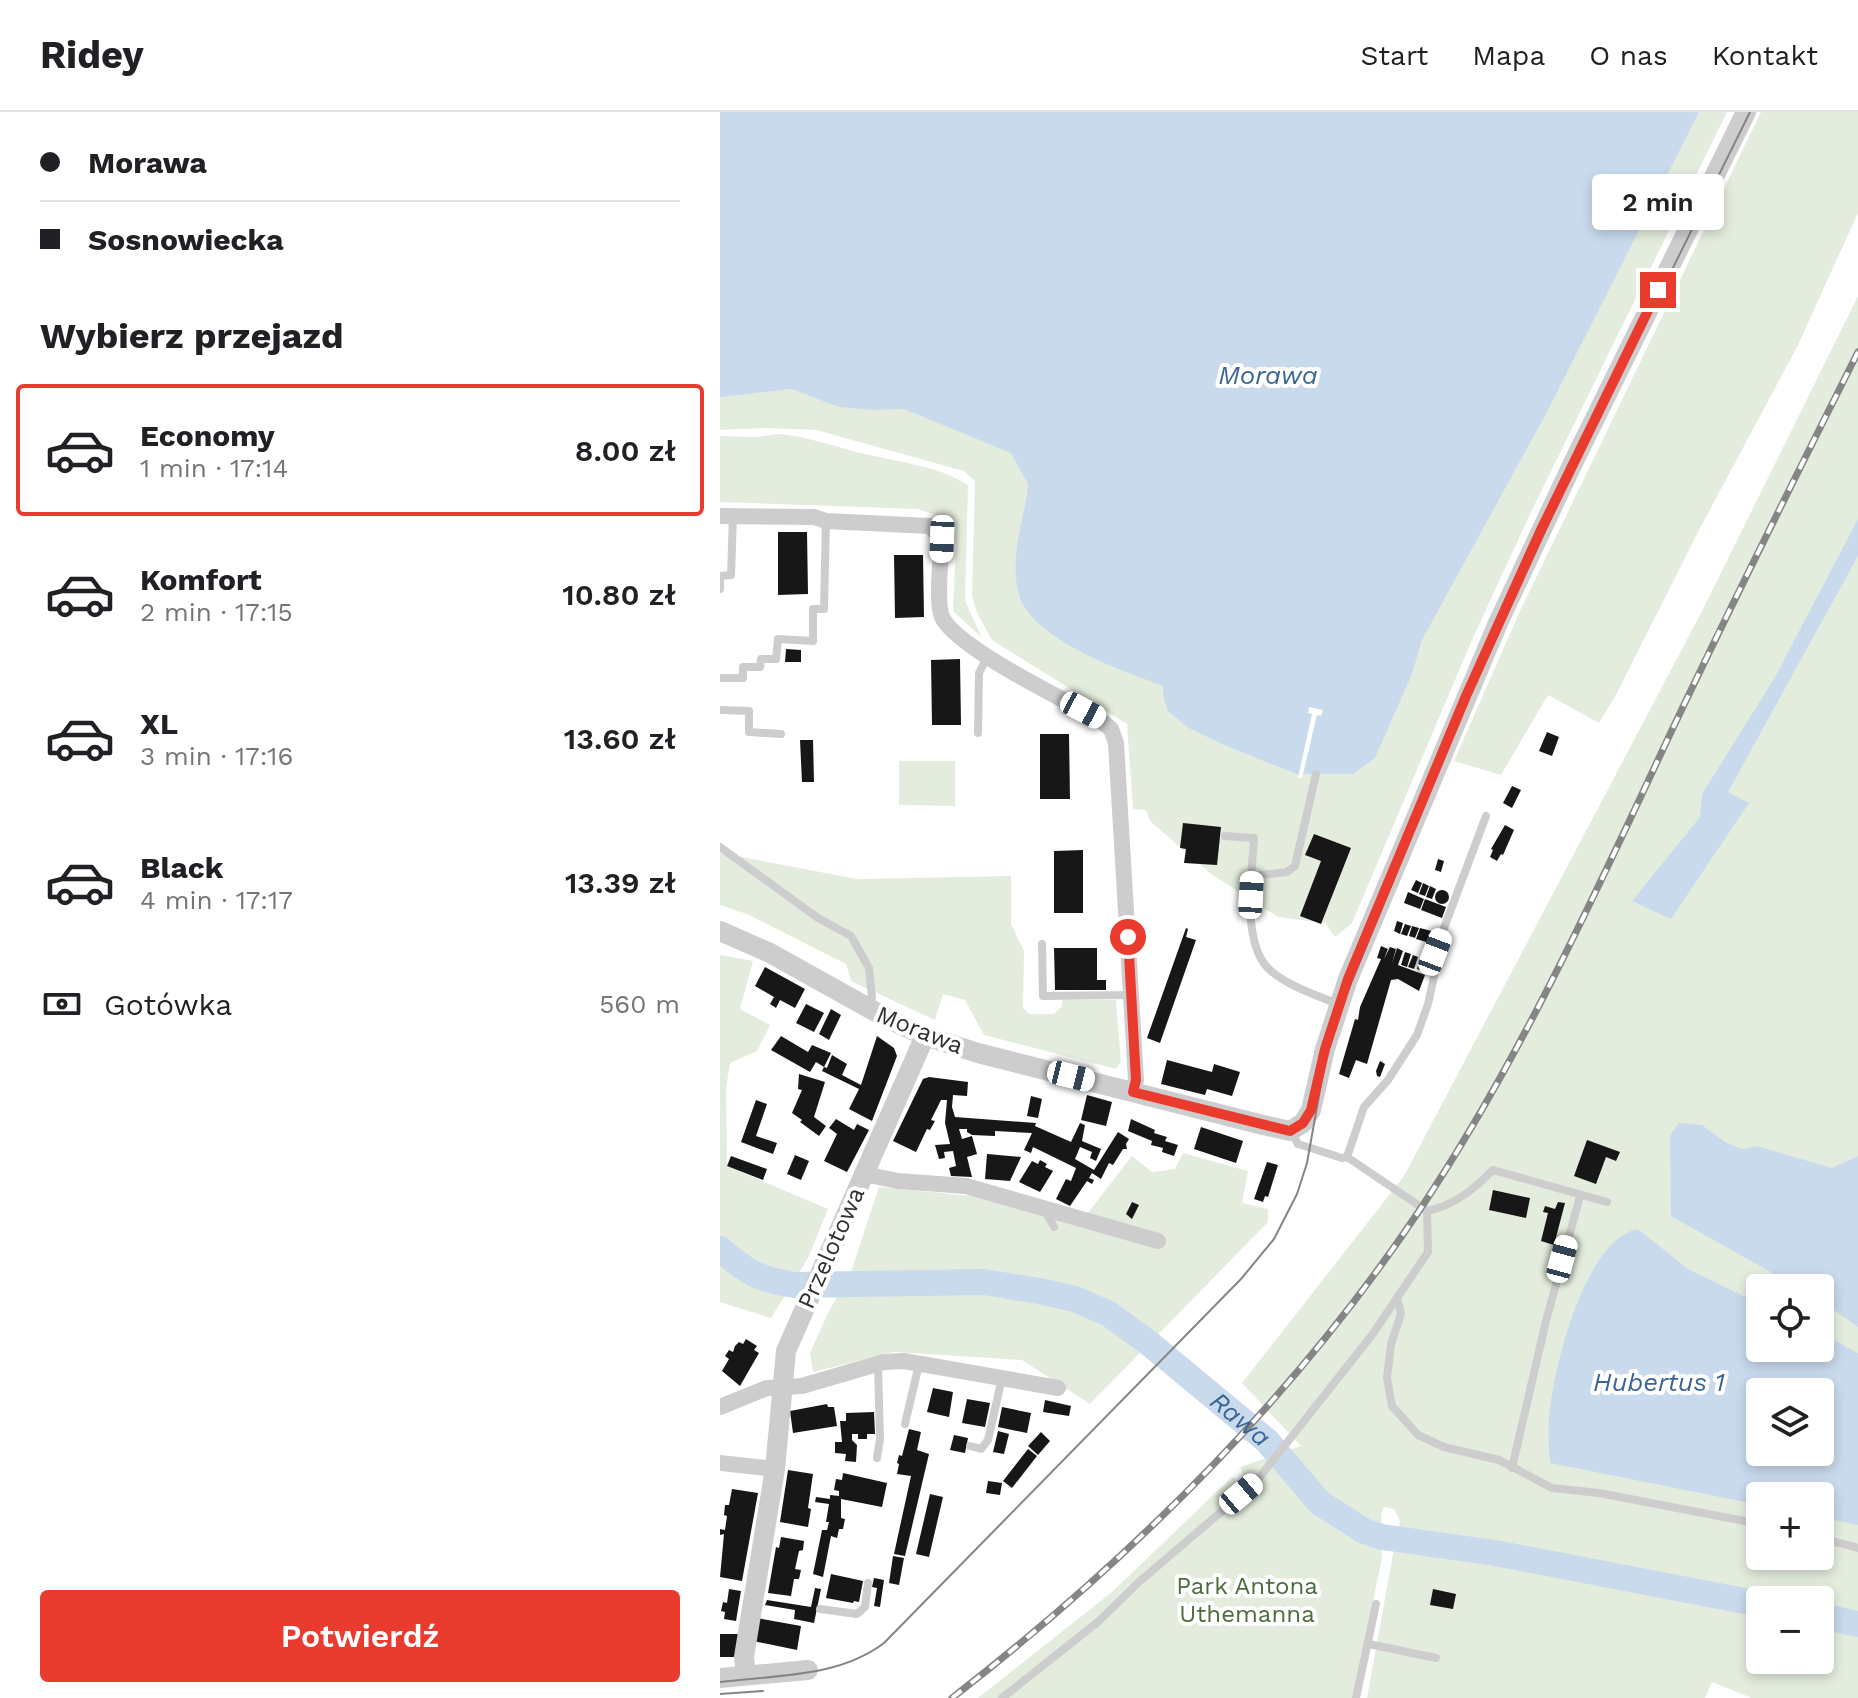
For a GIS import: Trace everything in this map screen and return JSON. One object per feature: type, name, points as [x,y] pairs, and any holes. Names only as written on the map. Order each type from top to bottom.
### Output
[{"type":"street","points":[[1290,1131],[1303,1123],[1311,1110],[1339,1004],[1429,782],[1498,623],[1746,112]]},
{"type":"street","points":[[726,516],[814,517],[826,521],[930,526],[942,539],[942,619],[987,657],[1099,719],[1111,729],[1116,743],[1132,995],[1136,1080],[1133,1092]]},
{"type":"street","name":"Morawa","points":[[720,931],[770,953],[867,1008],[925,1036],[978,1053],[1290,1131]]},
{"type":"street","name":"Przelotowa","points":[[746,1675],[744,1657],[775,1469],[786,1351],[925,1036]]},
{"type":"street","points":[[864,1174],[898,1181],[966,1186],[1158,1241]]},
{"type":"street","points":[[720,1407],[767,1388],[802,1386],[878,1364],[904,1361],[1058,1388]]},
{"type":"street","points":[[720,1463],[775,1469]]},
{"type":"street","points":[[720,1678],[808,1670]]},
{"type":"lane","points":[[720,589],[720,576],[731,575],[726,516]]},
{"type":"lane","points":[[720,678],[743,678],[743,667],[760,667],[761,659],[776,659],[778,639],[813,641],[813,609],[824,609],[826,521]]},
{"type":"lane","points":[[978,733],[979,673],[987,657]]},
{"type":"lane","points":[[720,710],[749,711],[749,732],[781,734]]},
{"type":"lane","points":[[1252,876],[1287,872],[1295,866],[1316,774]]},
{"type":"lane","points":[[1347,1157],[1364,1107],[1388,1080],[1417,1035],[1431,991],[1435,952],[1486,816]]},
{"type":"lane","points":[[1225,836],[1254,838],[1252,923],[1255,949],[1268,968],[1292,984],[1339,1004]]},
{"type":"lane","points":[[720,847],[818,918],[851,936],[869,968],[872,998],[867,1008]]},
{"type":"lane","points":[[1042,944],[1043,996],[1132,995]]},
{"type":"lane","points":[[1290,1131],[1298,1144],[1347,1157],[1427,1211],[1449,1206],[1493,1170],[1607,1202]]},
{"type":"lane","points":[[1512,1468],[1549,1309],[1580,1196]]},
{"type":"lane","points":[[1042,1207],[1054,1227]]},
{"type":"lane","points":[[1002,1698],[1099,1621],[1263,1473],[1372,1335],[1428,1252],[1427,1211]]},
{"type":"lane","points":[[1397,1298],[1401,1314],[1391,1344],[1387,1378],[1392,1406],[1418,1435],[1444,1447],[1499,1460],[1552,1488],[1599,1493],[1746,1521]]},
{"type":"lane","points":[[877,1458],[880,1439],[878,1364]]},
{"type":"lane","points":[[905,1424],[919,1364]]},
{"type":"lane","points":[[970,1446],[981,1449],[988,1440],[1002,1378]]},
{"type":"lane","points":[[1834,1542],[1858,1548]]},
{"type":"lane","points":[[820,1609],[857,1614],[865,1607],[868,1583]]},
{"type":"lane","points":[[1356,1698],[1376,1604]]},
{"type":"lane","points":[[1369,1644],[1436,1658]]},
{"type":"green space","name":"Morawa","points":[[720,112],[1727,112],[1531,512],[1472,640],[1352,923],[1335,937],[1325,923],[1278,917],[1211,874],[1150,821],[1146,810],[1133,809],[1127,724],[992,640],[977,613],[972,596],[975,481],[964,471],[816,430],[720,430]]},
{"type":"green space","points":[[1761,112],[1858,112],[1858,213],[1797,347],[1599,723],[1548,695],[1501,775],[1454,761],[1520,611]]},
{"type":"green space","name":"Park Antona Uthemanna","points":[[1858,296],[1858,1618],[1834,1613],[1834,1586],[1746,1586],[1746,1595],[1398,1531],[1400,1521],[1394,1509],[1384,1507],[1381,1514],[1382,1558],[1353,1698],[978,1698],[1112,1592],[1232,1477],[1248,1487],[1240,1467],[1301,1446],[1242,1383],[1404,1176],[1702,611]]},
{"type":"green space","points":[[777,434],[930,468],[968,485],[965,601],[982,638],[953,611],[956,545],[946,518],[917,509],[720,502],[720,436]]},
{"type":"green space","points":[[899,761],[955,761],[955,806],[899,805]]},
{"type":"green space","points":[[720,853],[857,879],[1011,876],[1011,924],[1024,951],[1023,1008],[1029,1014],[1054,1014],[1062,1006],[1062,1000],[1116,1000],[1121,1062],[1116,1069],[984,1035],[965,1000],[943,994],[935,1020],[851,981],[846,964],[747,914],[720,905]]},
{"type":"green space","points":[[720,955],[753,961],[740,1009],[770,1025],[757,1051],[730,1063],[726,1089],[727,1166],[828,1209],[808,1258],[771,1318],[720,1302]]},
{"type":"green space","points":[[1183,1153],[1248,1171],[1242,1203],[1268,1209],[1268,1222],[1090,1404],[1022,1360],[894,1352],[813,1372],[810,1353],[851,1272],[879,1187],[973,1196],[1084,1218],[1132,1156],[1152,1172],[1175,1169]]},
{"type":"green space","points":[[1395,1543],[1578,1573],[1746,1607],[1746,1674],[1834,1674],[1834,1626],[1858,1631],[1858,1698],[1752,1698],[1712,1682],[1705,1698],[1367,1698]]},
{"type":"water","name":"Morawa","points":[[720,112],[1699,112],[1547,412],[1422,640],[1412,674],[1375,758],[1353,774],[1296,774],[1187,727],[1168,711],[1163,686],[1084,654],[1047,630],[1032,616],[1019,596],[1016,569],[1028,484],[1011,453],[904,409],[839,407],[792,389],[720,397]]},
{"type":"water","points":[[1858,519],[1858,556],[1728,792],[1749,803],[1671,919],[1632,901],[1700,817],[1702,794],[1775,677]]},
{"type":"water","points":[[1679,1123],[1702,1125],[1727,1143],[1742,1149],[1757,1146],[1832,1168],[1858,1156],[1858,1327],[1834,1310],[1834,1274],[1774,1274],[1671,1216],[1670,1135]]},
{"type":"water","name":"Hubertus 1","points":[[1638,1229],[1688,1269],[1746,1297],[1746,1362],[1834,1362],[1834,1340],[1858,1353],[1858,1525],[1834,1520],[1834,1482],[1746,1482],[1746,1502],[1550,1463],[1551,1398],[1564,1341],[1574,1310],[1602,1256],[1619,1238]]},
{"type":"pier","points":[[1309,707],[1323,710],[1321,716],[1317,715],[1302,778],[1298,778],[1312,714],[1308,713]]},
{"type":"building","points":[[778,532],[807,532],[808,594],[778,595]]},
{"type":"building","points":[[894,555],[923,555],[924,617],[895,618]]},
{"type":"building","points":[[786,649],[801,650],[801,662],[785,662]]},
{"type":"building","points":[[960,659],[961,725],[932,725],[931,660]]},
{"type":"building","points":[[1547,732],[1559,737],[1552,756],[1539,751]]},
{"type":"building","points":[[1040,734],[1069,734],[1070,799],[1040,799]]},
{"type":"building","points":[[800,740],[813,740],[814,782],[802,782]]},
{"type":"building","points":[[1512,786],[1521,790],[1512,808],[1503,803]]},
{"type":"building","points":[[1183,823],[1221,827],[1217,865],[1184,863],[1186,849],[1180,848]]},
{"type":"building","points":[[1505,825],[1514,830],[1497,861],[1490,857],[1491,849]]},
{"type":"building","points":[[1314,834],[1351,848],[1321,924],[1300,916],[1321,861],[1305,855]]},
{"type":"building","points":[[1083,850],[1083,913],[1054,913],[1054,851]]},
{"type":"building","points":[[1438,859],[1444,861],[1441,872],[1435,870]]},
{"type":"building","points":[[1416,880],[1422,883],[1418,893],[1411,890]]},
{"type":"building","points":[[1423,883],[1429,886],[1425,896],[1419,894]]},
{"type":"building","points":[[1430,886],[1436,889],[1432,899],[1426,897]]},
{"type":"building","points":[[1442,890],[1449,897],[1442,904],[1435,897]]},
{"type":"building","points":[[1408,892],[1424,899],[1420,909],[1404,903]]},
{"type":"building","points":[[1425,899],[1446,907],[1442,918],[1421,910]]},
{"type":"building","points":[[1397,921],[1403,923],[1400,934],[1394,931]]},
{"type":"building","points":[[1405,924],[1411,926],[1407,936],[1401,934]]},
{"type":"building","points":[[1412,926],[1419,928],[1415,938],[1409,936]]},
{"type":"building","points":[[1186,928],[1186,937],[1196,940],[1160,1043],[1147,1038]]},
{"type":"building","points":[[1420,928],[1435,932],[1430,943],[1416,939]]},
{"type":"building","points":[[1381,946],[1388,949],[1384,959],[1390,947],[1396,949],[1392,963],[1397,948],[1403,951],[1398,965],[1425,975],[1419,991],[1398,979],[1391,980],[1367,1064],[1356,1060],[1349,1078],[1339,1074],[1355,1019],[1358,1020],[1360,1007],[1381,959],[1377,958]]},
{"type":"building","points":[[1054,948],[1097,948],[1097,980],[1106,980],[1106,990],[1055,990]]},
{"type":"building","points":[[1405,952],[1411,954],[1407,967],[1401,965]]},
{"type":"building","points":[[1413,955],[1418,957],[1414,969],[1408,967]]},
{"type":"building","points":[[1421,957],[1428,959],[1424,971],[1417,969]]},
{"type":"building","points":[[765,967],[805,989],[795,1008],[780,1000],[776,1008],[770,1004],[774,997],[755,986]]},
{"type":"building","points":[[806,1004],[824,1013],[814,1032],[796,1023]]},
{"type":"building","points":[[831,1009],[841,1015],[829,1040],[819,1034]]},
{"type":"building","points":[[781,1036],[808,1052],[812,1045],[831,1053],[824,1067],[816,1062],[810,1072],[771,1050]]},
{"type":"building","points":[[877,1036],[894,1048],[897,1056],[872,1121],[849,1109],[859,1089],[822,1071],[824,1067],[827,1068],[832,1055],[847,1064],[842,1075],[861,1085]]},
{"type":"building","points":[[1167,1060],[1212,1072],[1214,1064],[1240,1072],[1232,1096],[1207,1089],[1205,1095],[1161,1084]]},
{"type":"building","points":[[1380,1061],[1385,1064],[1380,1077],[1376,1071]]},
{"type":"building","points":[[799,1074],[825,1082],[814,1117],[826,1126],[819,1136],[792,1113],[802,1090],[798,1089]]},
{"type":"building","points":[[923,1079],[968,1082],[967,1096],[953,1095],[955,1117],[1036,1123],[1035,1126],[1071,1142],[1080,1123],[1085,1125],[1082,1141],[1101,1149],[1096,1161],[1090,1158],[1092,1152],[1080,1147],[1075,1159],[1094,1170],[1118,1132],[1129,1139],[1127,1149],[1123,1149],[1113,1165],[1109,1163],[1101,1179],[1092,1173],[1089,1178],[1094,1180],[1092,1184],[1087,1181],[1070,1206],[1056,1199],[1066,1179],[1071,1181],[1076,1168],[1033,1147],[1031,1153],[1024,1150],[1032,1133],[995,1131],[995,1136],[972,1135],[967,1129],[959,1129],[962,1139],[972,1136],[977,1154],[967,1157],[972,1177],[951,1176],[949,1168],[956,1166],[953,1151],[944,1152],[945,1158],[939,1159],[935,1145],[950,1144],[945,1123],[947,1100],[941,1100],[931,1120],[935,1121],[930,1130],[927,1129],[916,1152],[893,1141]]},
{"type":"building","points":[[1087,1095],[1112,1102],[1106,1126],[1081,1120]]},
{"type":"building","points":[[1031,1096],[1042,1099],[1038,1118],[1027,1116]]},
{"type":"building","points":[[756,1100],[767,1104],[756,1136],[777,1143],[773,1154],[741,1142]]},
{"type":"building","points":[[836,1119],[854,1130],[857,1124],[869,1130],[847,1172],[824,1161],[837,1134],[829,1128]]},
{"type":"building","points":[[1131,1119],[1167,1137],[1165,1141],[1178,1145],[1174,1156],[1162,1152],[1163,1148],[1151,1145],[1152,1141],[1128,1131]]},
{"type":"building","points":[[1201,1127],[1243,1141],[1236,1163],[1194,1149]]},
{"type":"building","points":[[1587,1140],[1620,1152],[1616,1161],[1606,1157],[1596,1184],[1574,1176]]},
{"type":"building","points":[[987,1154],[1021,1157],[1010,1181],[985,1179]]},
{"type":"building","points":[[795,1155],[809,1161],[801,1180],[787,1174]]},
{"type":"building","points":[[731,1156],[767,1169],[763,1180],[727,1166]]},
{"type":"building","points":[[1040,1160],[1053,1171],[1040,1192],[1019,1182],[1032,1161],[1038,1164]]},
{"type":"building","points":[[1267,1162],[1278,1165],[1268,1197],[1265,1196],[1263,1202],[1254,1199]]},
{"type":"building","points":[[1493,1190],[1530,1198],[1526,1218],[1489,1210]]},
{"type":"building","points":[[1132,1202],[1139,1205],[1132,1219],[1126,1214]]},
{"type":"building","points":[[1558,1202],[1565,1203],[1554,1245],[1541,1241],[1548,1213],[1543,1212],[1545,1206],[1555,1209]]},
{"type":"building","points":[[746,1339],[757,1346],[754,1350],[759,1353],[740,1386],[722,1371],[729,1359],[725,1356],[729,1350],[733,1352],[739,1342],[743,1344]]},
{"type":"building","points":[[933,1388],[953,1392],[949,1417],[927,1412]]},
{"type":"building","points":[[967,1399],[990,1403],[985,1427],[962,1423]]},
{"type":"building","points":[[1045,1400],[1071,1406],[1069,1416],[1043,1412]]},
{"type":"building","points":[[827,1404],[834,1407],[837,1426],[793,1433],[790,1411]]},
{"type":"building","points":[[1002,1407],[1031,1413],[1027,1433],[998,1427]]},
{"type":"building","points":[[874,1412],[875,1434],[867,1434],[867,1439],[858,1439],[858,1434],[852,1434],[852,1440],[857,1445],[856,1462],[845,1461],[846,1454],[835,1453],[835,1442],[842,1442],[840,1421],[846,1421],[846,1413]]},
{"type":"building","points":[[909,1429],[921,1432],[917,1450],[929,1454],[905,1556],[894,1554],[911,1476],[897,1474],[897,1463]]},
{"type":"building","points":[[998,1431],[1009,1434],[1004,1454],[993,1452]]},
{"type":"building","points":[[1041,1432],[1050,1441],[1038,1455],[1028,1446]]},
{"type":"building","points":[[954,1435],[968,1438],[965,1453],[950,1450]]},
{"type":"building","points":[[1028,1449],[1037,1456],[1012,1488],[1003,1481]]},
{"type":"building","points":[[788,1470],[813,1474],[808,1527],[780,1522]]},
{"type":"building","points":[[843,1473],[887,1483],[882,1507],[841,1499],[841,1518],[845,1519],[843,1529],[839,1529],[837,1538],[831,1536],[823,1577],[813,1574],[822,1530],[827,1530],[829,1522],[826,1522],[829,1504],[815,1502],[816,1497],[830,1499],[830,1495],[839,1496],[839,1491],[834,1490],[836,1479],[842,1480]]},
{"type":"building","points":[[988,1481],[1002,1483],[1000,1495],[986,1493]]},
{"type":"building","points":[[732,1489],[758,1493],[742,1581],[720,1577],[724,1534],[720,1535],[720,1529],[725,1530],[725,1505],[729,1505]]},
{"type":"building","points":[[930,1494],[943,1497],[929,1557],[916,1554]]},
{"type":"building","points":[[781,1537],[804,1541],[795,1569],[801,1570],[799,1579],[794,1579],[791,1596],[768,1593],[776,1547],[779,1548]]},
{"type":"building","points":[[893,1556],[904,1558],[899,1585],[889,1583]]},
{"type":"building","points":[[831,1574],[863,1581],[859,1602],[826,1598]]},
{"type":"building","points":[[874,1578],[884,1580],[880,1607],[874,1606],[877,1588],[872,1587]]},
{"type":"building","points":[[815,1588],[821,1589],[814,1623],[794,1619],[795,1610],[765,1605],[767,1600],[811,1607]]},
{"type":"building","points":[[729,1589],[741,1591],[736,1621],[724,1619],[725,1612],[721,1611],[723,1602],[727,1603]]},
{"type":"building","points":[[1433,1589],[1456,1594],[1453,1609],[1430,1605]]},
{"type":"building","points":[[757,1618],[801,1626],[797,1650],[753,1641]]},
{"type":"building","points":[[720,1634],[740,1634],[737,1657],[720,1657]]},
{"type":"waterway","name":"Rawa","points":[[720,1249],[754,1274],[795,1285],[984,1282],[1075,1299],[1109,1314],[1150,1344],[1267,1441],[1320,1503],[1364,1531],[1382,1537],[1495,1553],[1746,1601]]},
{"type":"waterway","name":"Rawa","points":[[1834,1619],[1858,1624]]},
{"type":"tram line","points":[[720,1682],[826,1669],[847,1663],[884,1643],[1241,1279],[1274,1239],[1297,1194],[1307,1163],[1325,1062],[1342,1005],[1469,697],[1576,464],[1750,112]]},
{"type":"tram line","points":[[720,1694],[763,1691]]},
{"type":"railway","points":[[952,1698],[1082,1590],[1205,1473],[1318,1347],[1419,1211],[1456,1154],[1523,1036],[1858,352]]},
{"type":"route","points":[[1128,937],[1136,1080],[1133,1092],[1290,1131],[1303,1123],[1311,1110],[1325,1049],[1348,979],[1440,757],[1540,532],[1658,290]]}]
